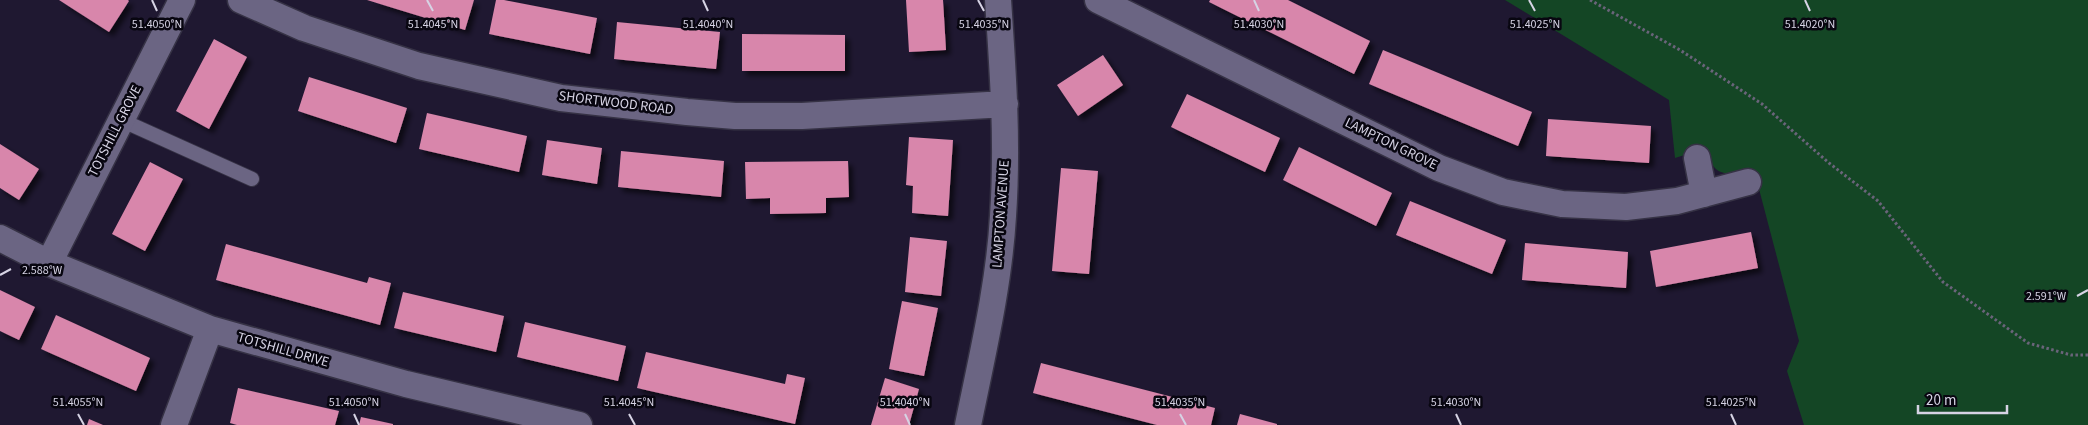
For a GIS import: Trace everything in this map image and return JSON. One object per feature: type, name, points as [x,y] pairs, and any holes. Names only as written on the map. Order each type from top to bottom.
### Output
[{"type":"street","name":"TOTSHILL GROVE","points":[[49,263],[182,0]]},
{"type":"street","name":"SHORTWOOD ROAD","points":[[241,0],[304,28],[419,66],[561,98],[736,116],[802,116],[1005,104]]},
{"type":"street","name":"LAMPTON AVENUE","points":[[968,425],[995,286],[1002,224],[1005,104],[998,0]]},
{"type":"street","name":"LAMPTON GROVE","points":[[1098,0],[1439,168],[1503,192],[1562,204],[1626,207],[1677,201],[1748,182]]},
{"type":"street","points":[[1697,158],[1704,194]]},
{"type":"street","name":"TOTSHILL DRIVE","points":[[0,238],[49,263],[210,329],[406,384],[579,425]]},
{"type":"street","points":[[174,425],[210,329]]},
{"type":"lane","points":[[121,120],[252,179]]},
{"type":"path","points":[[1590,0],[1680,50],[1762,104],[1829,163],[1878,201],[1943,282],[2028,343],[2071,355],[2088,355]]},
{"type":"green space","points":[[1505,0],[2088,0],[2088,425],[1804,425],[1787,371],[1799,341],[1754,170],[1733,174],[1722,173],[1714,167],[1704,149],[1675,158],[1669,100]]},
{"type":"building","points":[[59,0],[128,0],[129,1],[109,32]]},
{"type":"building","points":[[367,0],[474,0],[465,30]]},
{"type":"building","points":[[496,0],[597,18],[590,54],[489,34]]},
{"type":"building","points":[[906,0],[943,0],[946,50],[909,52]]},
{"type":"building","points":[[1210,0],[1288,0],[1370,41],[1354,74],[1209,2]]},
{"type":"building","points":[[617,22],[720,32],[716,69],[614,59]]},
{"type":"building","points":[[742,34],[845,35],[845,71],[742,71]]},
{"type":"building","points":[[214,39],[247,57],[209,129],[176,111]]},
{"type":"building","points":[[1383,50],[1532,112],[1518,146],[1369,84]]},
{"type":"building","points":[[1103,55],[1123,85],[1078,116],[1057,85]]},
{"type":"building","points":[[309,77],[407,108],[396,143],[298,111]]},
{"type":"building","points":[[1187,94],[1280,138],[1265,172],[1171,127]]},
{"type":"building","points":[[427,113],[527,136],[519,172],[419,149]]},
{"type":"building","points":[[1548,119],[1651,126],[1649,163],[1546,156]]},
{"type":"building","points":[[909,137],[953,140],[948,216],[912,213],[913,186],[906,185]]},
{"type":"building","points":[[547,140],[602,148],[597,184],[542,175]]},
{"type":"building","points":[[0,144],[39,169],[19,200],[0,188]]},
{"type":"building","points":[[1299,147],[1392,193],[1376,226],[1283,180]]},
{"type":"building","points":[[621,151],[724,161],[721,197],[618,187]]},
{"type":"building","points":[[848,161],[849,197],[826,198],[826,213],[770,214],[770,198],[746,199],[745,162]]},
{"type":"building","points":[[150,162],[183,179],[145,251],[112,234]]},
{"type":"building","points":[[1061,168],[1098,171],[1089,274],[1052,271]]},
{"type":"building","points":[[1410,201],[1506,240],[1492,274],[1396,235]]},
{"type":"building","points":[[1751,232],[1758,268],[1656,287],[1650,251]]},
{"type":"building","points":[[910,237],[947,241],[941,296],[905,292]]},
{"type":"building","points":[[1525,243],[1628,252],[1626,288],[1522,280]]},
{"type":"building","points":[[226,244],[367,283],[369,277],[391,283],[380,325],[216,280]]},
{"type":"building","points":[[0,290],[35,307],[19,340],[0,331]]},
{"type":"building","points":[[403,292],[504,316],[496,352],[394,328]]},
{"type":"building","points":[[902,301],[938,308],[924,376],[889,369]]},
{"type":"building","points":[[56,315],[150,358],[136,391],[41,349]]},
{"type":"building","points":[[525,322],[626,346],[618,381],[517,357]]},
{"type":"building","points":[[646,352],[785,384],[787,374],[805,378],[795,424],[637,388]]},
{"type":"building","points":[[1041,363],[1215,408],[1211,425],[1157,425],[1033,393]]},
{"type":"building","points":[[885,378],[919,389],[909,425],[871,425]]},
{"type":"building","points":[[238,388],[339,411],[335,425],[237,425],[230,423]]},
{"type":"building","points":[[1240,414],[1277,424],[1277,425],[1237,425]]},
{"type":"building","points":[[361,417],[393,424],[393,425],[359,425]]},
{"type":"building","points":[[89,419],[103,425],[87,425]]}]
